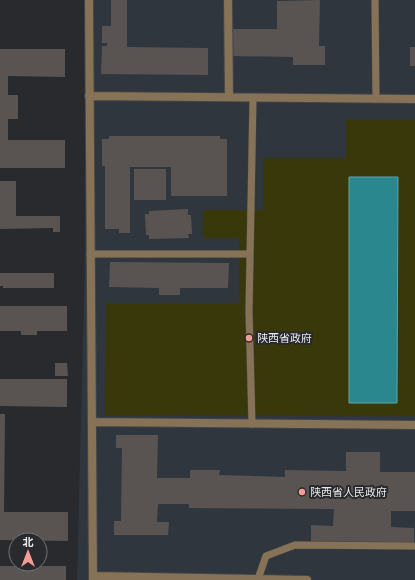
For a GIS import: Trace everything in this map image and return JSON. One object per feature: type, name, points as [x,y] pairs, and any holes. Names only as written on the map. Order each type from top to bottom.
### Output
[{"type":"street","points":[[89,0],[93,578],[307,580]]},
{"type":"street","points":[[228,0],[229,98]]},
{"type":"street","points":[[89,96],[415,99]]},
{"type":"street","points":[[92,422],[415,425]]},
{"type":"lane","points":[[375,0],[376,99]]},
{"type":"lane","points":[[252,424],[249,311],[253,98]]},
{"type":"lane","points":[[90,254],[250,254]]},
{"type":"lane","points":[[258,579],[266,556],[296,545],[415,546]]},
{"type":"shaded area","name":"陕西省政府","points":[[89,0],[415,0],[415,580],[77,580],[89,96]]},
{"type":"shaded area","points":[[346,119],[415,119],[415,416],[105,415],[106,303],[239,303],[239,238],[203,238],[203,210],[263,210],[263,158],[346,158]]},
{"type":"water","points":[[349,177],[398,177],[397,403],[349,403]]},
{"type":"building","points":[[111,0],[127,0],[127,47],[208,48],[208,75],[101,74],[102,46],[107,46],[107,43],[102,43],[102,26],[111,26]]},
{"type":"building","points":[[320,0],[319,46],[325,46],[325,65],[293,65],[293,57],[231,56],[232,29],[277,29],[277,1]]},
{"type":"building","points":[[410,47],[415,47],[415,66],[410,66]]},
{"type":"building","points":[[0,49],[65,49],[65,77],[8,76],[8,95],[18,95],[18,119],[8,119],[8,140],[65,140],[65,168],[0,168]]},
{"type":"building","points":[[109,136],[220,136],[220,139],[227,139],[227,196],[171,196],[171,167],[130,167],[130,233],[119,233],[119,229],[105,229],[105,166],[102,166],[102,139],[109,139]]},
{"type":"building","points":[[134,169],[166,169],[166,200],[134,200]]},
{"type":"building","points":[[0,181],[16,181],[16,216],[60,216],[60,232],[53,232],[53,228],[0,229]]},
{"type":"building","points":[[188,209],[188,215],[191,215],[192,234],[188,234],[189,238],[149,239],[149,235],[146,235],[145,214],[149,214],[149,211]]},
{"type":"building","points":[[110,262],[229,263],[228,288],[180,288],[180,295],[159,295],[159,288],[109,287]]},
{"type":"building","points":[[0,273],[54,273],[54,288],[3,288],[3,286],[0,286]]},
{"type":"building","points":[[0,306],[67,306],[67,331],[37,331],[37,335],[21,335],[21,331],[0,331]]},
{"type":"building","points":[[55,363],[67,363],[68,376],[55,376]]},
{"type":"building","points":[[0,379],[67,379],[67,407],[0,406]]},
{"type":"building","points":[[0,414],[5,414],[4,512],[68,512],[68,541],[48,541],[48,532],[8,532],[8,540],[0,540]]},
{"type":"building","name":"陕西省人民政府","points":[[116,435],[158,435],[157,478],[190,478],[190,470],[220,470],[219,475],[285,477],[285,470],[346,471],[346,452],[380,452],[380,472],[415,472],[415,511],[391,511],[391,527],[414,528],[414,544],[311,543],[311,525],[333,526],[334,509],[189,508],[189,504],[158,504],[157,522],[169,522],[168,535],[114,535],[114,521],[121,521],[122,448],[116,448]]},
{"type":"building","points":[[0,566],[8,566],[8,572],[48,572],[48,566],[66,566],[66,580],[0,580]]},
{"type":"place","name":"陕西省政府","points":[[249,338]]},
{"type":"place","name":"陕西省人民政府","points":[[302,492]]}]
